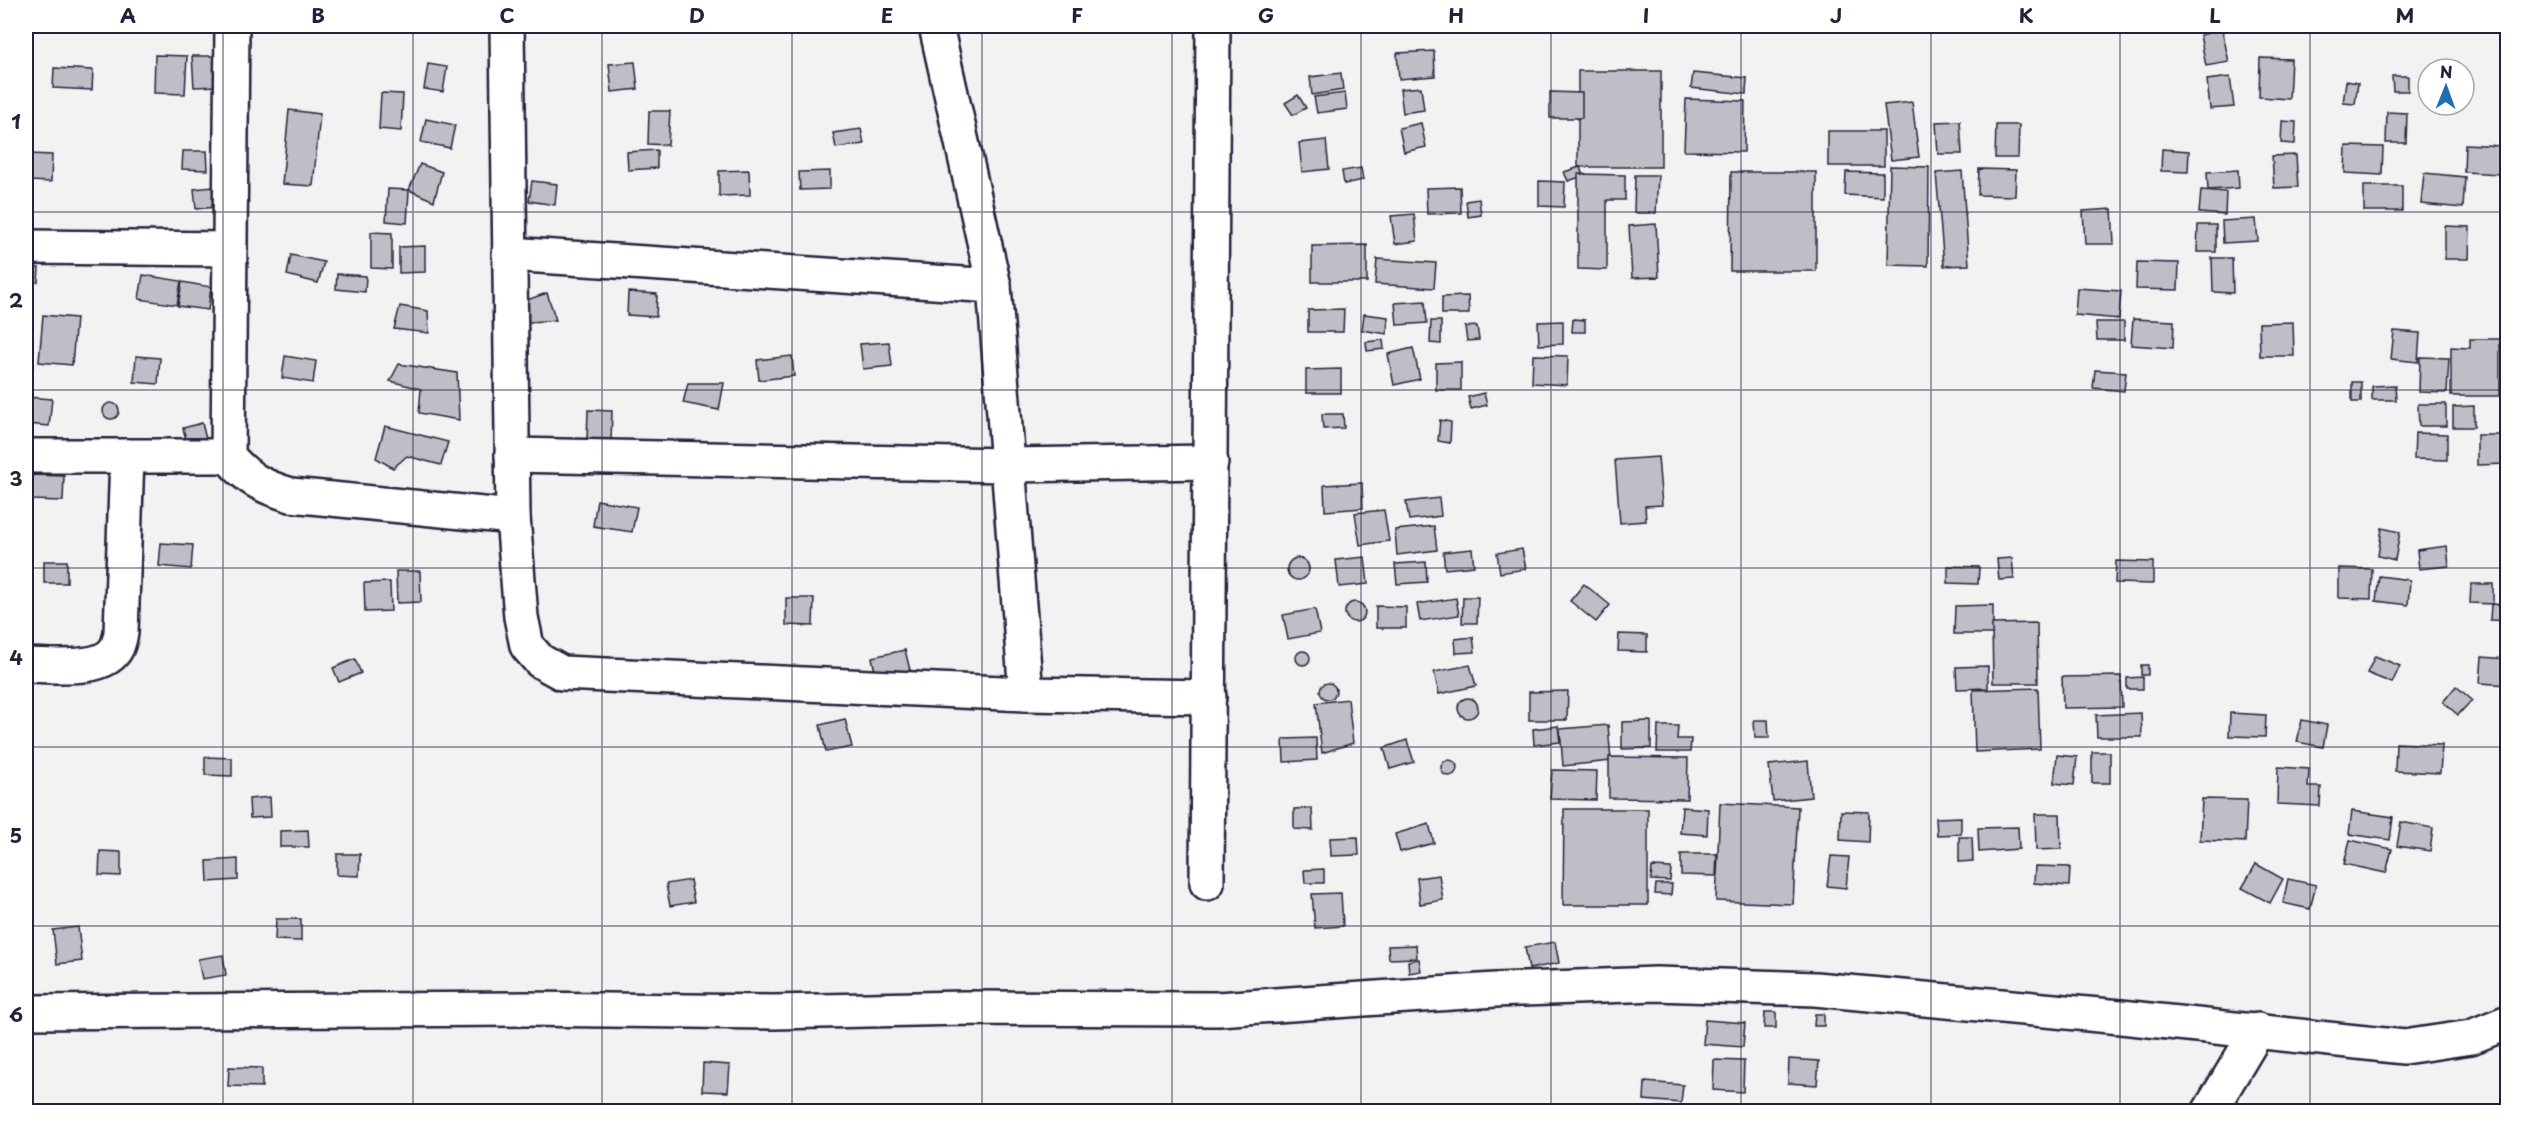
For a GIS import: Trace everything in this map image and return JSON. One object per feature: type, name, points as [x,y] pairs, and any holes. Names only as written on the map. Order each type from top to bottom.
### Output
[{"type":"street","points":[[232,26],[228,456],[245,476],[266,488],[291,495],[513,517]]},
{"type":"street","points":[[507,26],[513,517],[521,617],[527,646],[540,661],[562,673],[1026,694],[1209,697]]},
{"type":"street","points":[[936,26],[994,286],[1026,694]]},
{"type":"street","points":[[1207,883],[1212,462],[1213,26]]},
{"type":"street","points":[[26,248],[230,249]]},
{"type":"street","points":[[510,255],[994,286]]},
{"type":"street","points":[[512,454],[1007,465],[1212,462]]},
{"type":"street","points":[[26,456],[228,456]]},
{"type":"street","points":[[26,665],[84,666],[103,662],[117,648],[121,633],[127,456]]},
{"type":"street","points":[[26,1012],[525,1009],[773,1012],[964,1008],[1218,1009],[1495,990],[1656,984],[1815,989],[2258,1030],[2404,1047],[2471,1037],[2508,1022]]},
{"type":"street","points":[[2209,1112],[2258,1030]]},
{"type":"building","points":[[2222,30],[2229,62],[2206,66],[2200,35]]},
{"type":"building","points":[[1434,51],[1435,76],[1399,79],[1397,53]]},
{"type":"building","points":[[155,55],[187,56],[185,94],[154,93]]},
{"type":"building","points":[[192,56],[216,56],[218,86],[194,87]]},
{"type":"building","points":[[2260,58],[2291,59],[2289,99],[2259,97]]},
{"type":"building","points":[[635,62],[638,89],[612,92],[609,64]]},
{"type":"building","points":[[428,64],[447,67],[443,92],[424,89]]},
{"type":"building","points":[[54,68],[93,70],[92,90],[53,88]]},
{"type":"building","points":[[1578,71],[1661,71],[1661,167],[1578,167]]},
{"type":"building","points":[[1341,73],[1343,90],[1312,95],[1310,77]]},
{"type":"building","points":[[1693,73],[1747,78],[1746,94],[1691,88]]},
{"type":"building","points":[[2392,76],[2408,76],[2408,91],[2393,91]]},
{"type":"building","points":[[2230,77],[2234,107],[2210,109],[2207,80]]},
{"type":"building","points":[[2346,81],[2358,83],[2355,104],[2343,103]]},
{"type":"building","points":[[1421,87],[1424,110],[1403,113],[1400,89]]},
{"type":"building","points":[[1550,92],[1582,93],[1582,118],[1550,118]]},
{"type":"building","points":[[381,93],[403,94],[401,131],[379,129]]},
{"type":"building","points":[[1345,93],[1347,109],[1317,113],[1314,97]]},
{"type":"building","points":[[1298,95],[1306,108],[1293,115],[1285,103]]},
{"type":"building","points":[[1686,99],[1745,101],[1744,152],[1684,151]]},
{"type":"building","points":[[1912,102],[1919,157],[1891,160],[1884,105]]},
{"type":"building","points":[[289,110],[320,114],[313,186],[282,184]]},
{"type":"building","points":[[649,111],[670,111],[668,145],[648,144]]},
{"type":"building","points":[[2387,112],[2407,113],[2406,143],[2386,143]]},
{"type":"building","points":[[426,119],[455,125],[450,148],[421,142]]},
{"type":"building","points":[[1960,121],[1962,154],[1938,154],[1936,122]]},
{"type":"building","points":[[2282,121],[2296,122],[2295,144],[2281,143]]},
{"type":"building","points":[[1421,123],[1426,147],[1404,152],[1399,128]]},
{"type":"building","points":[[1996,125],[2019,125],[2018,158],[1995,158]]},
{"type":"building","points":[[861,129],[864,144],[836,148],[833,133]]},
{"type":"building","points":[[1828,131],[1884,131],[1884,166],[1828,166]]},
{"type":"building","points":[[1326,140],[1329,169],[1302,172],[1299,143]]},
{"type":"building","points":[[2465,144],[2501,146],[2500,174],[2464,172]]},
{"type":"building","points":[[2346,146],[2383,147],[2382,175],[2345,173]]},
{"type":"building","points":[[2162,149],[2189,151],[2188,172],[2161,171]]},
{"type":"building","points":[[657,150],[657,168],[628,170],[627,152]]},
{"type":"building","points":[[183,151],[207,151],[208,170],[182,169]]},
{"type":"building","points":[[29,154],[52,155],[51,182],[29,181]]},
{"type":"building","points":[[2296,155],[2298,187],[2274,188],[2272,156]]},
{"type":"building","points":[[420,164],[442,172],[434,201],[409,190]]},
{"type":"building","points":[[1890,166],[1929,167],[1928,266],[1888,265]]},
{"type":"building","points":[[1580,167],[1583,176],[1568,181],[1564,172]]},
{"type":"building","points":[[1361,168],[1363,180],[1344,184],[1342,171]]},
{"type":"building","points":[[1979,169],[2016,170],[2015,196],[1978,195]]},
{"type":"building","points":[[749,170],[750,195],[719,196],[719,171]]},
{"type":"building","points":[[2238,170],[2239,188],[2208,190],[2207,172]]},
{"type":"building","points":[[830,171],[830,189],[800,190],[799,172]]},
{"type":"building","points":[[1962,171],[1969,265],[1944,266],[1936,173]]},
{"type":"building","points":[[1731,172],[1816,172],[1816,271],[1730,271]]},
{"type":"building","points":[[1846,172],[1883,173],[1883,197],[1845,195]]},
{"type":"building","points":[[2424,173],[2465,177],[2463,208],[2421,204]]},
{"type":"building","points":[[1578,174],[1625,175],[1625,200],[1607,200],[1607,270],[1578,269]]},
{"type":"building","points":[[1635,175],[1658,175],[1656,213],[1634,213]]},
{"type":"building","points":[[532,181],[557,184],[555,205],[529,201]]},
{"type":"building","points":[[1539,181],[1565,182],[1564,207],[1539,206]]},
{"type":"building","points":[[2364,186],[2402,186],[2402,211],[2364,211]]},
{"type":"building","points":[[214,187],[216,207],[196,209],[194,189]]},
{"type":"building","points":[[1460,187],[1461,213],[1427,214],[1426,188]]},
{"type":"building","points":[[388,189],[409,190],[407,223],[386,221]]},
{"type":"building","points":[[2201,190],[2226,192],[2225,215],[2199,213]]},
{"type":"building","points":[[1479,199],[1481,215],[1468,217],[1466,201]]},
{"type":"building","points":[[2112,209],[2114,244],[2085,244],[2083,211]]},
{"type":"building","points":[[1414,214],[1417,241],[1395,244],[1391,216]]},
{"type":"building","points":[[2256,219],[2258,241],[2223,243],[2222,221]]},
{"type":"building","points":[[1656,224],[1659,277],[1632,278],[1629,226]]},
{"type":"building","points":[[2198,225],[2216,225],[2216,252],[2197,252]]},
{"type":"building","points":[[2445,226],[2470,227],[2469,259],[2445,259]]},
{"type":"building","points":[[371,232],[392,233],[392,269],[371,268]]},
{"type":"building","points":[[1367,245],[1367,282],[1312,282],[1312,246]]},
{"type":"building","points":[[425,246],[425,272],[399,273],[399,247]]},
{"type":"building","points":[[291,255],[324,262],[318,283],[287,275]]},
{"type":"building","points":[[2212,258],[2232,258],[2233,293],[2213,292]]},
{"type":"building","points":[[1377,259],[1436,263],[1434,288],[1375,284]]},
{"type":"building","points":[[2137,262],[2179,263],[2178,290],[2136,289]]},
{"type":"building","points":[[26,267],[39,268],[38,282],[26,282]]},
{"type":"building","points":[[337,274],[366,276],[365,292],[336,289]]},
{"type":"building","points":[[143,275],[181,281],[177,305],[139,299]]},
{"type":"building","points":[[182,282],[211,287],[208,310],[178,306]]},
{"type":"building","points":[[2077,288],[2121,291],[2119,319],[2075,315]]},
{"type":"building","points":[[628,292],[657,294],[656,317],[627,315]]},
{"type":"building","points":[[547,293],[556,320],[518,323],[521,302]]},
{"type":"building","points":[[1468,296],[1469,314],[1442,314],[1442,297]]},
{"type":"building","points":[[1425,301],[1427,323],[1397,325],[1395,303]]},
{"type":"building","points":[[400,306],[428,311],[429,333],[394,329]]},
{"type":"building","points":[[1344,309],[1343,332],[1308,332],[1308,310]]},
{"type":"building","points":[[1364,314],[1388,317],[1387,334],[1362,330]]},
{"type":"building","points":[[43,315],[76,318],[72,365],[39,362]]},
{"type":"building","points":[[1573,319],[1585,320],[1585,332],[1572,332]]},
{"type":"building","points":[[2133,319],[2174,321],[2173,348],[2131,345]]},
{"type":"building","points":[[1431,321],[1441,321],[1441,344],[1430,343]]},
{"type":"building","points":[[1563,321],[1563,344],[1539,345],[1538,322]]},
{"type":"building","points":[[2096,322],[2124,322],[2124,340],[2097,340]]},
{"type":"building","points":[[2293,322],[2294,356],[2260,356],[2259,323]]},
{"type":"building","points":[[1477,326],[1479,340],[1467,341],[1465,327]]},
{"type":"building","points":[[2394,331],[2420,333],[2418,362],[2391,359]]},
{"type":"building","points":[[2470,339],[2500,339],[2500,396],[2451,396],[2451,347],[2470,348]]},
{"type":"building","points":[[1383,340],[1384,349],[1367,351],[1366,342]]},
{"type":"building","points":[[889,342],[892,366],[863,369],[860,344]]},
{"type":"building","points":[[1413,348],[1420,379],[1394,385],[1388,354]]},
{"type":"building","points":[[1533,355],[1568,356],[1567,385],[1532,383]]},
{"type":"building","points":[[136,356],[160,358],[158,384],[134,382]]},
{"type":"building","points":[[285,356],[316,361],[313,383],[282,378]]},
{"type":"building","points":[[792,356],[794,376],[759,380],[757,360]]},
{"type":"building","points":[[2420,357],[2449,358],[2447,393],[2419,392]]},
{"type":"building","points":[[1461,362],[1461,390],[1436,390],[1436,363]]},
{"type":"building","points":[[26,364],[33,365],[29,390],[26,389]]},
{"type":"building","points":[[399,364],[457,373],[459,420],[419,413],[421,389],[390,381]]},
{"type":"building","points":[[1341,369],[1341,393],[1306,393],[1306,370]]},
{"type":"building","points":[[2095,370],[2126,372],[2124,391],[2093,388]]},
{"type":"building","points":[[2352,382],[2361,382],[2361,402],[2352,402]]},
{"type":"building","points":[[688,383],[724,383],[719,410],[683,403]]},
{"type":"building","points":[[2395,385],[2396,400],[2372,400],[2372,386]]},
{"type":"building","points":[[1484,393],[1487,405],[1471,409],[1468,397]]},
{"type":"building","points":[[26,397],[52,399],[49,426],[26,424]]},
{"type":"building","points":[[108,403],[114,403],[119,411],[117,417],[108,419],[103,414],[103,408]]},
{"type":"building","points":[[2418,404],[2446,404],[2446,426],[2419,426]]},
{"type":"building","points":[[2474,406],[2474,427],[2453,427],[2453,407]]},
{"type":"building","points":[[588,410],[612,411],[611,442],[587,440]]},
{"type":"building","points":[[1322,414],[1343,414],[1344,428],[1323,429]]},
{"type":"building","points":[[1440,420],[1451,422],[1450,443],[1438,441]]},
{"type":"building","points":[[202,423],[206,439],[189,452],[183,428]]},
{"type":"building","points":[[385,426],[448,442],[441,465],[407,456],[393,468],[376,458]]},
{"type":"building","points":[[2415,433],[2447,434],[2447,460],[2414,459]]},
{"type":"building","points":[[2477,435],[2504,435],[2505,464],[2477,465]]},
{"type":"building","points":[[1658,457],[1662,505],[1645,506],[1646,521],[1620,523],[1615,460]]},
{"type":"building","points":[[32,475],[64,476],[63,501],[31,500]]},
{"type":"building","points":[[1362,483],[1363,508],[1325,511],[1324,485]]},
{"type":"building","points":[[1439,498],[1441,516],[1409,520],[1406,502]]},
{"type":"building","points":[[597,500],[637,507],[632,532],[593,526]]},
{"type":"building","points":[[1384,510],[1389,541],[1360,545],[1355,513]]},
{"type":"building","points":[[1434,526],[1437,550],[1397,555],[1395,530]]},
{"type":"building","points":[[2382,528],[2400,532],[2395,560],[2378,556]]},
{"type":"building","points":[[161,543],[193,545],[191,569],[159,566]]},
{"type":"building","points":[[2447,546],[2449,566],[2419,569],[2417,550]]},
{"type":"building","points":[[1472,549],[1474,566],[1445,569],[1443,552]]},
{"type":"building","points":[[1522,549],[1526,569],[1500,573],[1497,553]]},
{"type":"building","points":[[1365,557],[1368,584],[1339,587],[1336,560]]},
{"type":"building","points":[[1298,558],[1306,561],[1309,569],[1306,577],[1298,580],[1290,577],[1287,569],[1290,561]]},
{"type":"building","points":[[2012,558],[2014,579],[1999,580],[1997,559]]},
{"type":"building","points":[[44,561],[67,561],[67,583],[44,583]]},
{"type":"building","points":[[2116,561],[2153,562],[2153,584],[2115,583]]},
{"type":"building","points":[[1426,562],[1427,582],[1397,584],[1395,564]]},
{"type":"building","points":[[1948,566],[1979,567],[1978,584],[1948,583]]},
{"type":"building","points":[[2339,568],[2372,569],[2371,599],[2339,598]]},
{"type":"building","points":[[396,571],[420,571],[421,602],[397,603]]},
{"type":"building","points":[[2379,576],[2410,580],[2408,605],[2376,601]]},
{"type":"building","points":[[390,582],[391,611],[365,612],[364,583]]},
{"type":"building","points":[[1584,584],[1610,605],[1596,622],[1570,601]]},
{"type":"building","points":[[2471,584],[2493,584],[2493,604],[2470,603]]},
{"type":"building","points":[[1463,597],[1478,597],[1477,623],[1462,623]]},
{"type":"building","points":[[786,598],[814,598],[813,626],[786,625]]},
{"type":"building","points":[[1456,598],[1459,615],[1420,621],[1417,604]]},
{"type":"building","points":[[1355,602],[1362,605],[1365,612],[1362,619],[1355,622],[1348,619],[1345,612],[1348,605]]},
{"type":"building","points":[[2491,604],[2508,605],[2508,621],[2490,620]]},
{"type":"building","points":[[1993,605],[1993,634],[1954,634],[1955,606]]},
{"type":"building","points":[[1376,606],[1406,607],[1406,628],[1376,628]]},
{"type":"building","points":[[1315,609],[1320,633],[1288,639],[1283,615]]},
{"type":"building","points":[[2037,623],[2038,683],[1993,683],[1992,624]]},
{"type":"building","points":[[1619,634],[1647,635],[1647,652],[1618,651]]},
{"type":"building","points":[[1473,637],[1475,652],[1456,653],[1455,639]]},
{"type":"building","points":[[905,650],[910,670],[876,677],[872,657]]},
{"type":"building","points":[[1300,651],[1306,651],[1310,658],[1306,665],[1300,665],[1296,661],[1296,655]]},
{"type":"building","points":[[2375,656],[2400,666],[2392,683],[2367,673]]},
{"type":"building","points":[[2482,657],[2508,659],[2508,685],[2480,683]]},
{"type":"building","points":[[355,659],[361,673],[339,682],[333,668]]},
{"type":"building","points":[[1470,665],[1476,686],[1439,694],[1434,672]]},
{"type":"building","points":[[2141,665],[2148,665],[2148,675],[2141,675]]},
{"type":"building","points":[[1988,666],[1988,688],[1957,689],[1956,667]]},
{"type":"building","points":[[2121,676],[2122,707],[2063,708],[2062,677]]},
{"type":"building","points":[[2143,677],[2143,689],[2127,689],[2127,678]]},
{"type":"building","points":[[1328,683],[1334,685],[1336,691],[1334,697],[1328,699],[1322,697],[1320,691],[1322,685]]},
{"type":"building","points":[[2456,686],[2472,700],[2458,715],[2443,702]]},
{"type":"building","points":[[2038,688],[2040,749],[1975,752],[1973,690]]},
{"type":"building","points":[[1568,691],[1567,720],[1529,720],[1529,692]]},
{"type":"building","points":[[1468,698],[1475,701],[1478,708],[1475,715],[1468,718],[1461,715],[1458,708],[1461,701]]},
{"type":"building","points":[[1348,699],[1353,743],[1322,753],[1316,703]]},
{"type":"building","points":[[2141,713],[2142,737],[2097,737],[2096,715]]},
{"type":"building","points":[[2230,713],[2266,715],[2265,737],[2229,736]]},
{"type":"building","points":[[845,719],[852,747],[826,752],[820,725]]},
{"type":"building","points":[[1754,720],[1768,720],[1769,738],[1755,738]]},
{"type":"building","points":[[2302,720],[2327,725],[2323,747],[2297,742]]},
{"type":"building","points":[[1651,721],[1651,748],[1622,749],[1622,722]]},
{"type":"building","points":[[1608,725],[1611,761],[1563,766],[1560,729]]},
{"type":"building","points":[[1558,726],[1560,742],[1534,745],[1533,729]]},
{"type":"building","points":[[1658,726],[1678,726],[1677,739],[1691,739],[1690,752],[1657,752]]},
{"type":"building","points":[[1316,738],[1317,760],[1284,762],[1283,739]]},
{"type":"building","points":[[1407,740],[1414,762],[1390,769],[1384,748]]},
{"type":"building","points":[[2396,743],[2442,745],[2440,773],[2395,771]]},
{"type":"building","points":[[2092,752],[2110,752],[2110,783],[2092,783]]},
{"type":"building","points":[[2057,755],[2077,757],[2074,785],[2054,783]]},
{"type":"building","points":[[205,757],[232,758],[232,776],[205,775]]},
{"type":"building","points":[[1609,757],[1688,758],[1687,799],[1609,798]]},
{"type":"building","points":[[1446,760],[1452,760],[1457,768],[1455,774],[1446,776],[1441,771],[1441,765]]},
{"type":"building","points":[[1808,761],[1811,797],[1773,801],[1769,765]]},
{"type":"building","points":[[2278,767],[2309,769],[2308,787],[2321,787],[2320,806],[2277,804]]},
{"type":"building","points":[[1552,770],[1597,771],[1596,800],[1550,799]]},
{"type":"building","points":[[270,797],[271,817],[250,818],[249,799]]},
{"type":"building","points":[[2202,799],[2247,800],[2245,842],[2200,840]]},
{"type":"building","points":[[1720,803],[1798,807],[1793,904],[1716,901]]},
{"type":"building","points":[[1682,807],[1708,809],[1707,835],[1680,833]]},
{"type":"building","points":[[1312,808],[1313,830],[1294,829],[1294,809]]},
{"type":"building","points":[[1564,809],[1648,809],[1648,905],[1563,905]]},
{"type":"building","points":[[1841,811],[1869,812],[1868,842],[1840,840]]},
{"type":"building","points":[[2352,811],[2393,817],[2390,840],[2349,834]]},
{"type":"building","points":[[2035,814],[2060,814],[2061,849],[2036,850]]},
{"type":"building","points":[[1961,817],[1961,834],[1937,835],[1936,818]]},
{"type":"building","points":[[2401,822],[2433,828],[2430,851],[2397,846]]},
{"type":"building","points":[[1429,824],[1434,843],[1400,852],[1395,834]]},
{"type":"building","points":[[2018,827],[2019,849],[1979,852],[1978,828]]},
{"type":"building","points":[[308,830],[309,847],[280,847],[280,831]]},
{"type":"building","points":[[1358,837],[1359,855],[1331,856],[1330,838]]},
{"type":"building","points":[[1959,837],[1972,837],[1973,861],[1959,862]]},
{"type":"building","points":[[2350,840],[2392,849],[2386,873],[2344,864]]},
{"type":"building","points":[[100,851],[121,852],[121,876],[99,875]]},
{"type":"building","points":[[337,854],[360,854],[359,876],[337,875]]},
{"type":"building","points":[[1681,854],[1717,854],[1716,876],[1681,875]]},
{"type":"building","points":[[1831,856],[1849,857],[1846,888],[1827,886]]},
{"type":"building","points":[[238,859],[238,880],[208,882],[207,861]]},
{"type":"building","points":[[2256,864],[2283,879],[2270,903],[2242,888]]},
{"type":"building","points":[[2035,866],[2070,867],[2069,886],[2034,883]]},
{"type":"building","points":[[1652,867],[1671,868],[1670,881],[1651,880]]},
{"type":"building","points":[[1324,869],[1324,883],[1305,883],[1304,870]]},
{"type":"building","points":[[1439,875],[1443,900],[1420,904],[1417,878]]},
{"type":"building","points":[[2288,879],[2316,885],[2310,909],[2283,903]]},
{"type":"building","points":[[690,880],[694,902],[670,906],[666,884]]},
{"type":"building","points":[[1656,884],[1672,884],[1671,895],[1655,894]]},
{"type":"building","points":[[1341,893],[1343,926],[1315,928],[1312,894]]},
{"type":"building","points":[[276,919],[301,919],[301,941],[275,940]]},
{"type":"building","points":[[78,927],[82,961],[57,964],[53,930]]},
{"type":"building","points":[[1555,942],[1559,963],[1529,969],[1525,947]]},
{"type":"building","points":[[1416,945],[1417,958],[1389,959],[1388,946]]},
{"type":"building","points":[[223,955],[226,975],[202,979],[198,959]]},
{"type":"building","points":[[1419,959],[1421,971],[1409,973],[1408,961]]},
{"type":"building","points":[[1765,1012],[1776,1012],[1776,1028],[1764,1028]]},
{"type":"building","points":[[1815,1014],[1824,1014],[1824,1026],[1814,1026]]},
{"type":"building","points":[[1705,1020],[1745,1023],[1743,1047],[1703,1044]]},
{"type":"building","points":[[1789,1059],[1819,1061],[1817,1085],[1788,1083]]},
{"type":"building","points":[[1714,1060],[1744,1061],[1743,1092],[1713,1090]]},
{"type":"building","points":[[703,1063],[730,1065],[728,1092],[702,1091]]},
{"type":"building","points":[[229,1067],[262,1068],[262,1087],[228,1086]]},
{"type":"building","points":[[1645,1082],[1683,1085],[1681,1103],[1644,1100]]},
{"type":"building","points":[[1657,1107],[1691,1110],[1691,1112],[1656,1112]]},
{"type":"building","points":[[1789,1107],[1826,1109],[1826,1112],[1789,1112]]},
{"type":"building","points":[[1696,1108],[1729,1109],[1728,1112],[1696,1112]]}]
